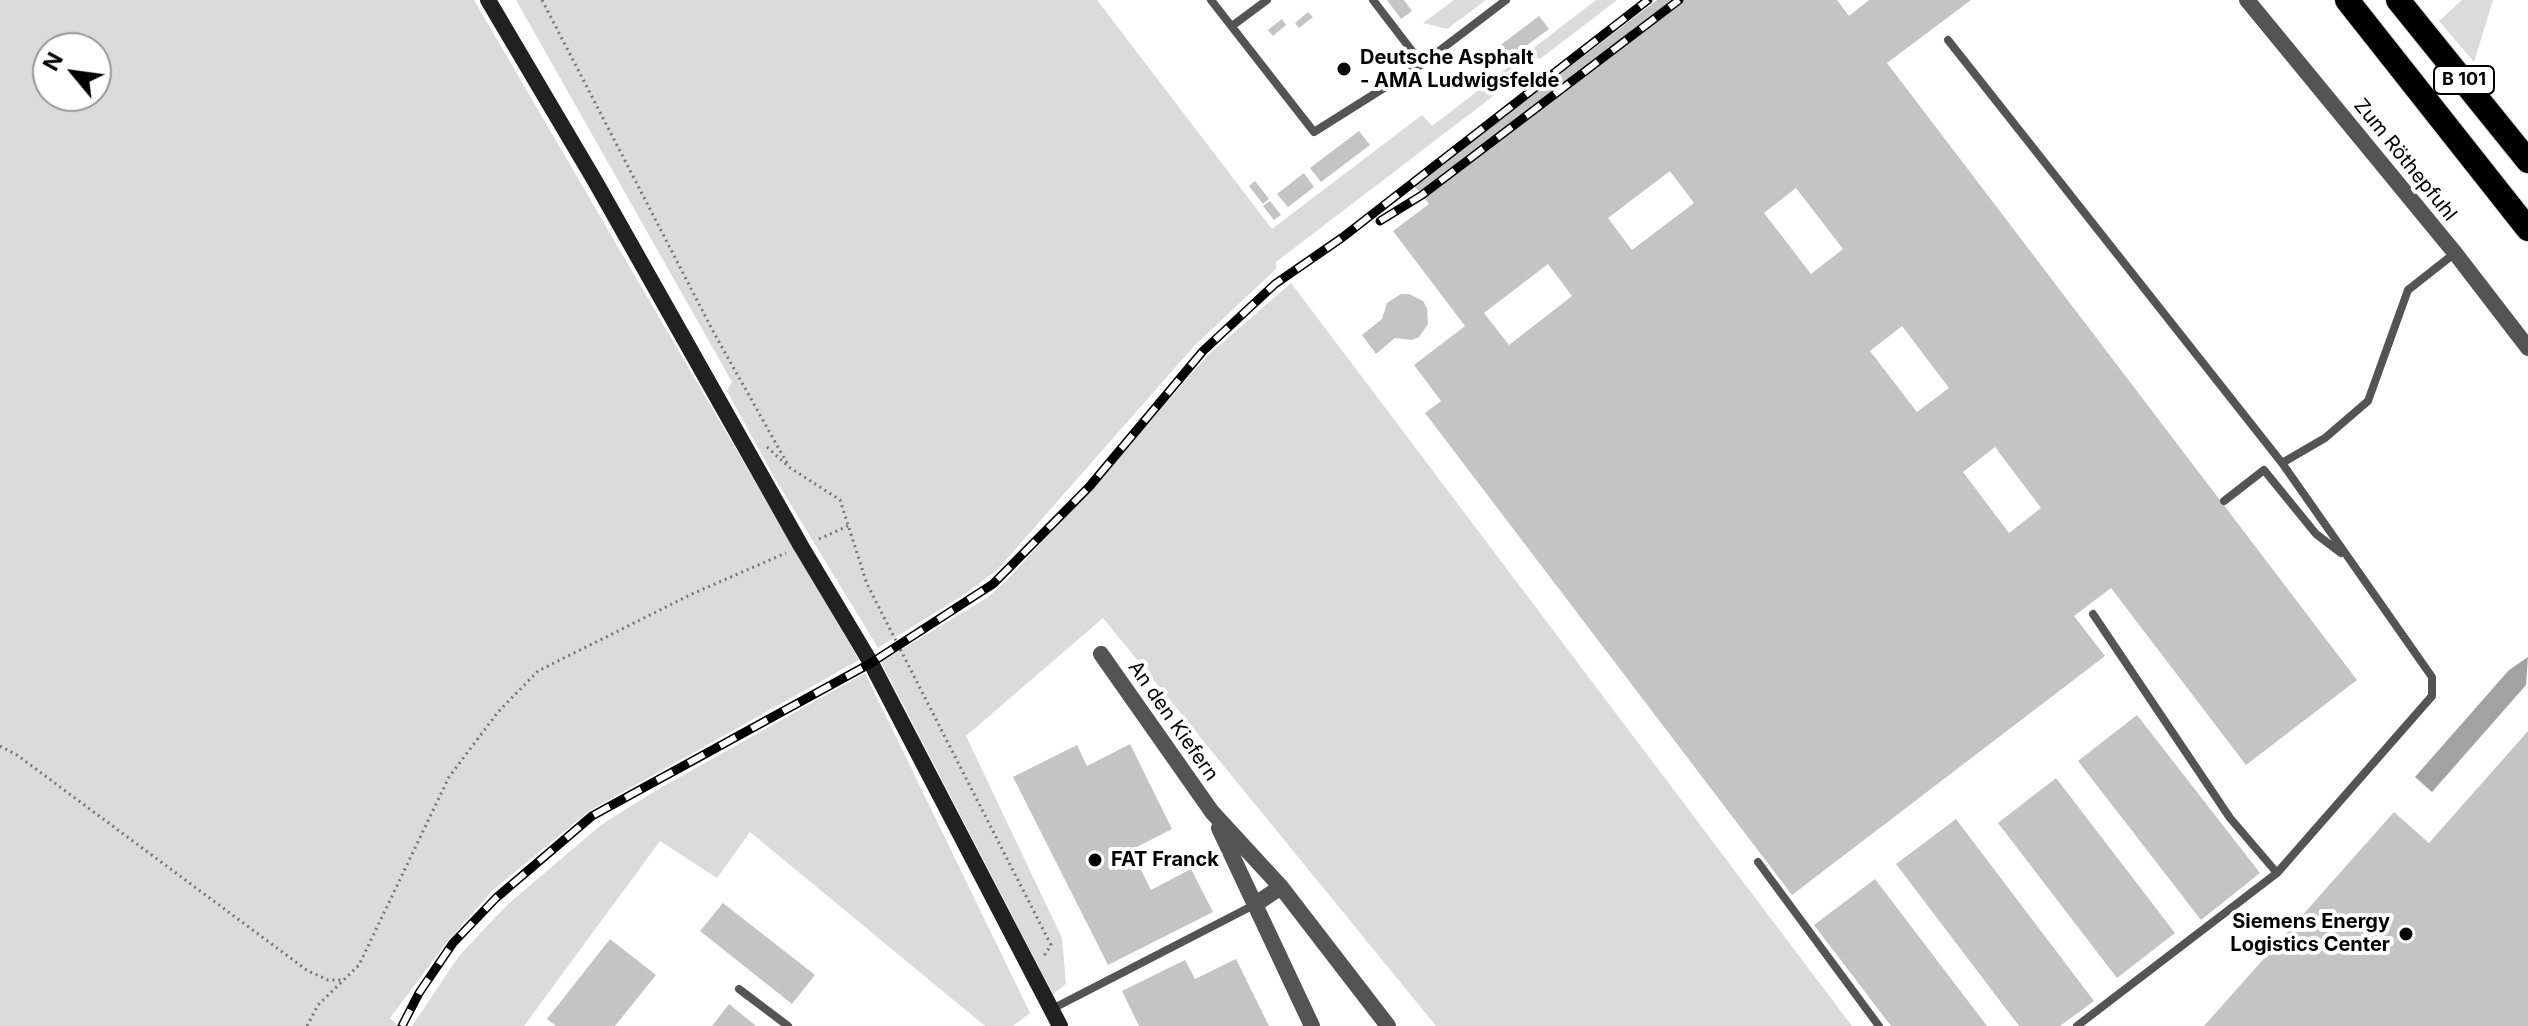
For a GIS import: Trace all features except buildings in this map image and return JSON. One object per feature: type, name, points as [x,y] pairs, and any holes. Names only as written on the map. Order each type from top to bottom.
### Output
[{"type":"highway","name":"B 101","points":[[2337,0],[2405,72]]},
{"type":"highway","name":"B 101","points":[[2347,0],[2528,229]]},
{"type":"highway","name":"B 101","points":[[2407,3],[2528,161]]},
{"type":"main road","points":[[488,0],[871,663],[1057,1021]]},
{"type":"street","name":"Zum Röthepfuhl","points":[[2247,0],[2455,253],[2528,348]]},
{"type":"street","name":"An den Kiefern","points":[[1101,654],[1212,812],[1281,887],[1388,1026]]},
{"type":"street","name":"An den Kiefern","points":[[1212,812],[1312,1026]]},
{"type":"street","points":[[1254,905],[1281,887]]},
{"type":"lane","points":[[1211,0],[1314,132],[1422,64],[1506,0]]},
{"type":"lane","points":[[1232,26],[1267,0]]},
{"type":"lane","points":[[1373,0],[1422,64]]},
{"type":"lane","points":[[1948,40],[2282,463],[2432,677],[2432,696],[2277,873],[2077,1026]]},
{"type":"lane","points":[[2282,463],[2325,438],[2368,401],[2408,290],[2455,253]]},
{"type":"lane","points":[[2224,501],[2264,470],[2316,534],[2349,558]]},
{"type":"lane","points":[[2093,614],[2230,818],[2277,873]]},
{"type":"lane","points":[[1758,862],[1879,1026]]},
{"type":"lane","points":[[1057,1021],[1254,905]]},
{"type":"lane","points":[[739,989],[788,1026]]},
{"type":"path","points":[[542,0],[714,333],[779,451],[789,467],[840,500],[867,584],[1051,945],[1042,961],[1032,968]]},
{"type":"path","points":[[307,1026],[318,1005],[359,965],[449,777],[498,712],[538,671],[694,593],[848,526]]},
{"type":"path","points":[[0,746],[17,755],[308,971],[328,980],[341,980]]},
{"type":"shaded area","points":[[0,0],[474,0],[859,660],[589,811],[493,890],[447,942],[390,1018],[399,1026],[0,1026]]},
{"type":"shaded area","points":[[516,0],[1097,0],[1272,229],[1422,115],[1432,126],[1596,0],[1617,0],[1540,59],[1529,55],[1506,73],[1509,84],[1276,262],[1276,269],[1195,345],[997,570],[962,596],[878,648],[774,477],[727,391],[732,382]]},
{"type":"shaded area","points":[[1454,0],[1486,0],[1447,29],[1423,23]]},
{"type":"shaded area","points":[[2462,0],[2493,0],[2474,62],[2439,21]]},
{"type":"shaded area","points":[[1291,283],[1852,1026],[1436,1026],[1103,618],[966,736],[1062,938],[1066,984],[1053,994],[881,662],[988,597],[1004,583],[1207,356]]},
{"type":"shaded area","points":[[2528,657],[2526,685],[2432,792],[2415,777],[2509,670]]},
{"type":"shaded area","points":[[865,673],[1030,1013],[1013,1026],[985,1026],[750,832],[717,878],[660,841],[524,1026],[412,1026],[459,956],[507,905],[601,825],[655,791]]},
{"type":"railway","points":[[402,1026],[419,993],[453,943],[496,898],[592,816],[871,663],[993,584],[1089,487],[1203,351],[1275,284],[1343,237],[1648,0]]},
{"type":"railway","points":[[1380,221],[1422,195],[1679,0]]},
{"type":"place","name":"Deutsche Asphalt - AMA Ludwigsfelde","points":[[1344,69]]},
{"type":"place","name":"FAT Franck","points":[[1095,860]]},
{"type":"place","name":"Siemens Energy Logistics Center","points":[[2406,934]]}]
